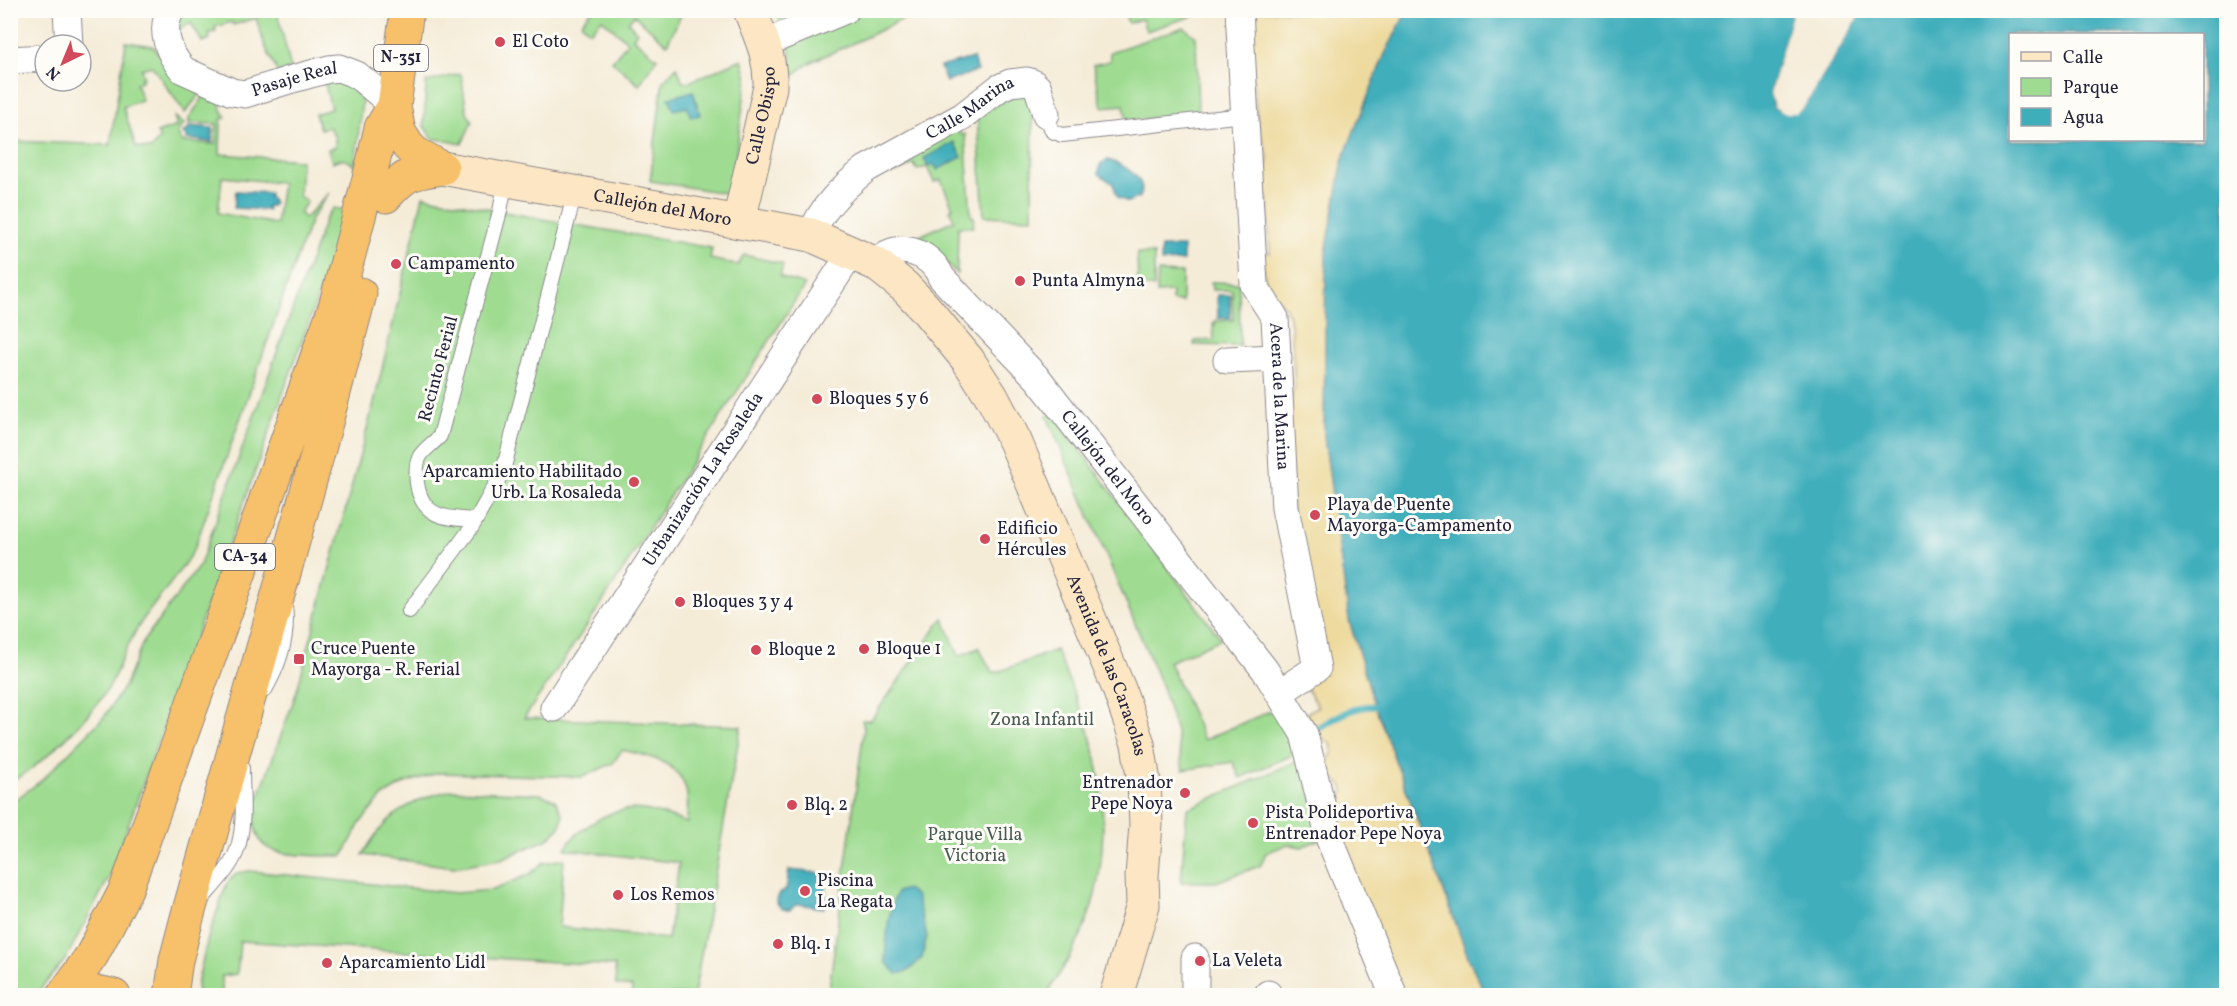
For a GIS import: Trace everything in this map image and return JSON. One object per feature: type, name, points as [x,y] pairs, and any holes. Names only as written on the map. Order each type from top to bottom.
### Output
[{"type":"highway","name":"N-351","points":[[396,119],[407,10]]},
{"type":"highway","points":[[396,119],[408,146],[442,168]]},
{"type":"highway","name":"CA-34","points":[[171,996],[187,918],[386,196],[396,119]]},
{"type":"highway","name":"CA-34","points":[[63,996],[92,955],[126,890],[334,307],[381,128],[396,119]]},
{"type":"highway","points":[[386,196],[403,178],[413,172],[442,168]]},
{"type":"highway","points":[[72,996],[83,993],[105,993],[114,996]]},
{"type":"street","points":[[67,10],[68,33]]},
{"type":"street","name":"Pasaje Real","points":[[171,10],[165,29],[169,46],[183,70],[232,92],[247,94],[289,80],[339,68],[357,75],[396,119]]},
{"type":"street","name":"Calle Obispo","points":[[739,221],[770,87],[771,68],[750,10]]},
{"type":"street","points":[[763,44],[845,10]]},
{"type":"street","name":"Acera de la Marina","points":[[1239,10],[1254,285],[1275,318],[1285,508],[1317,668],[1279,693]]},
{"type":"street","points":[[10,60],[33,59]]},
{"type":"street","name":"Calle Marina","points":[[811,235],[820,216],[853,179],[963,116],[999,88],[1018,81],[1033,83],[1038,88],[1046,114]]},
{"type":"street","name":"Callejón del Moro","points":[[442,168],[811,235],[864,258],[905,287]]},
{"type":"street","name":"Callejón del Moro","points":[[864,258],[881,257],[888,252],[907,250],[928,259],[941,277],[1040,380],[1264,670],[1279,693]]},
{"type":"street","name":"Urbanización La Rosaleda","points":[[554,708],[864,258]]},
{"type":"street","points":[[905,287],[921,271],[941,277]]},
{"type":"street","name":"Avenida de las Caracolas","points":[[905,287],[968,360],[1015,441],[1119,690],[1138,744],[1144,782],[1146,825],[1142,876],[1143,905],[1116,996]]},
{"type":"street","points":[[1227,360],[1278,358]]},
{"type":"street","points":[[1279,693],[1304,734],[1330,840],[1394,996]]},
{"type":"street","name":"Avenida de las Caracolas","points":[[1093,996],[1117,947],[1142,876]]},
{"type":"street","points":[[1195,958],[1196,996]]},
{"type":"lane","name":"Calle Marina","points":[[1046,114],[1052,132],[1062,135],[1244,115]]},
{"type":"lane","name":"Recinto Ferial","points":[[476,520],[438,516],[426,508],[419,494],[416,468],[420,456],[440,436],[501,211],[506,180]]},
{"type":"lane","points":[[409,611],[476,520],[503,471],[574,192]]},
{"type":"green space","points":[[182,11],[220,11],[228,15],[240,11],[277,11],[291,69],[278,73],[265,46],[256,18],[233,25],[232,22],[215,27],[216,32],[209,33],[210,39],[202,42],[191,23],[169,35]]},
{"type":"green space","points":[[591,11],[683,11],[667,44],[634,15],[628,22],[637,32],[633,38],[657,58],[639,85],[612,61],[628,42],[602,19],[590,32],[581,23]]},
{"type":"green space","points":[[776,11],[815,11],[782,25]]},
{"type":"green space","points":[[857,11],[919,11],[816,60],[791,79],[791,55],[787,43]]},
{"type":"green space","points":[[1124,11],[1192,11],[1193,16],[1146,31],[1142,19],[1128,23]]},
{"type":"green space","points":[[1184,27],[1196,37],[1198,113],[1127,121],[1124,105],[1102,107],[1093,65],[1110,61],[1110,52]]},
{"type":"green space","points":[[126,42],[153,46],[164,62],[203,90],[185,113],[152,66],[141,69],[144,77],[141,78],[142,81],[136,83],[142,100],[123,107],[136,147],[151,149],[160,138],[157,133],[177,126],[174,116],[184,124],[177,132],[182,142],[215,144],[217,124],[189,123],[189,118],[207,92],[218,101],[226,118],[221,119],[220,154],[301,160],[299,196],[307,202],[299,213],[305,218],[329,193],[311,219],[195,547],[138,626],[102,698],[78,725],[35,766],[11,781],[11,141],[110,145]],"holes":[[[222,177],[282,183],[276,224],[218,213]]]},
{"type":"green space","points":[[742,59],[747,78],[730,194],[650,181],[663,81],[677,67],[683,82],[689,82]]},
{"type":"green space","points":[[461,74],[467,113],[472,121],[462,144],[432,138],[424,126],[426,82]]},
{"type":"green space","points":[[323,76],[355,89],[362,100],[355,166],[344,160],[332,162],[328,149],[335,147],[335,137],[329,127],[320,129],[315,114],[331,109]]},
{"type":"green space","points":[[1020,92],[1033,95],[1032,218],[984,216],[977,116]]},
{"type":"green space","points":[[956,128],[961,135],[965,134],[971,216],[974,217],[973,227],[958,227],[957,274],[934,251],[913,239],[954,220],[950,210],[953,208],[941,180],[934,182],[927,167],[917,170],[914,164],[895,173],[890,165]]},
{"type":"green space","points":[[423,196],[712,248],[710,259],[738,265],[744,255],[783,264],[780,277],[805,285],[598,609],[524,718],[741,726],[694,995],[632,995],[632,987],[616,985],[615,966],[240,941],[237,974],[222,976],[222,995],[198,995],[197,984],[208,938],[227,883],[237,873],[250,871],[456,893],[493,890],[530,874],[543,863],[564,859],[559,927],[668,939],[679,863],[565,849],[574,837],[592,823],[616,811],[628,809],[651,811],[687,823],[686,790],[677,772],[661,761],[642,755],[622,750],[613,763],[583,777],[438,773],[405,783],[383,796],[360,823],[343,856],[299,855],[276,851],[261,842],[256,832],[252,815],[296,694],[374,403]]},
{"type":"green space","points":[[333,208],[344,210],[346,218],[110,876],[65,960],[34,995],[11,996],[11,803],[42,780],[104,717],[125,685],[144,640],[200,565],[326,217]]},
{"type":"green space","points":[[1137,253],[1154,254],[1154,287],[1138,287]]},
{"type":"green space","points":[[1158,272],[1182,273],[1182,302],[1172,301],[1172,292],[1157,293]]},
{"type":"green space","points":[[1211,282],[1239,283],[1240,346],[1194,345],[1195,341],[1214,340],[1213,324],[1215,325],[1215,321],[1233,320],[1232,290],[1212,290]]},
{"type":"green space","points":[[1053,413],[1221,639],[1169,662],[1204,740],[1277,708],[1300,752],[1240,778],[1233,762],[1183,770],[1176,732],[1162,687],[1047,416]]},
{"type":"green space","name":"Parque Villa Victoria","points":[[943,618],[959,656],[979,648],[992,672],[998,672],[1056,650],[1090,735],[1100,782],[1103,832],[1098,882],[1092,906],[1076,946],[1046,995],[828,996],[864,729],[862,720],[871,720]]},
{"type":"green space","name":"Pista Polideportiva Entrenador Pepe Noya","points":[[1302,759],[1323,838],[1301,847],[1288,844],[1266,853],[1260,866],[1216,882],[1181,882],[1187,809]]},
{"type":"green space","points":[[452,790],[540,794],[555,800],[563,815],[560,827],[548,839],[501,859],[454,867],[363,855],[380,830],[399,812],[423,799]]},
{"type":"sand","name":"Playa de Puente Mayorga-Campamento","points":[[1245,11],[1407,11],[1384,56],[1343,159],[1326,253],[1324,436],[1349,620],[1375,706],[1470,962],[1486,995],[1402,995],[1334,831],[1344,792],[1343,786],[1333,777],[1328,761],[1333,752],[1331,743],[1324,740],[1307,713],[1318,706],[1305,686],[1286,418],[1295,385],[1291,323],[1286,308],[1275,297],[1268,295],[1261,252],[1270,253],[1267,194],[1258,193],[1258,180],[1266,180],[1268,156],[1258,125]]},
{"type":"water","points":[[1407,11],[1793,11],[1770,93],[1774,107],[1789,113],[1804,107],[1862,11],[2226,11],[2226,995],[1486,995],[1470,962],[1375,706],[1349,620],[1324,436],[1326,253],[1343,159],[1384,56]]},
{"type":"water","points":[[973,58],[977,71],[946,82],[940,67]]},
{"type":"water","points":[[693,91],[700,115],[691,117],[687,107],[674,110],[669,98]]},
{"type":"water","points":[[189,126],[213,128],[212,142],[187,139],[183,132],[188,131]]},
{"type":"water","points":[[954,142],[962,157],[937,170],[934,164],[928,167],[924,158]]},
{"type":"water","points":[[1108,160],[1121,165],[1138,178],[1142,190],[1140,197],[1128,202],[1118,198],[1113,184],[1099,174],[1100,164]]},
{"type":"water","points":[[236,191],[269,193],[269,197],[274,202],[272,206],[267,206],[268,210],[234,208]]},
{"type":"water","points":[[1161,247],[1183,247],[1183,261],[1161,262]]},
{"type":"water","points":[[1217,295],[1230,295],[1230,318],[1218,318]]},
{"type":"water","name":"Piscina La Regata","points":[[789,870],[828,874],[824,908],[797,904],[790,910],[780,907],[777,898],[786,890]]},
{"type":"water","points":[[907,889],[916,896],[927,936],[922,958],[908,971],[897,974],[885,961],[888,926],[897,892]]},
{"type":"pier","points":[[1859,10],[1862,11],[1804,107],[1796,113],[1784,113],[1774,107],[1770,93],[1793,11],[1796,11],[1773,93],[1776,105],[1785,110],[1795,110],[1802,105]]},
{"type":"waterway","points":[[1320,727],[1353,710],[1375,706]]},
{"type":"place","name":"El Coto","points":[[500,42]]},
{"type":"place","name":"Campamento","points":[[396,264]]},
{"type":"place","name":"Punta Almyna","points":[[1020,281]]},
{"type":"place","name":"Bloques 5 y 6","points":[[817,399]]},
{"type":"place","name":"Aparcamiento Habilitado Urb. La Rosaleda","points":[[634,482]]},
{"type":"place","name":"Playa de Puente Mayorga-Campamento","points":[[1315,515]]},
{"type":"place","name":"Edificio Hércules","points":[[985,539]]},
{"type":"place","name":"Bloques 3 y 4","points":[[680,602]]},
{"type":"place","name":"Bloque 1","points":[[864,649]]},
{"type":"place","name":"Bloque 2","points":[[756,650]]},
{"type":"place","name":"Cruce Puente Mayorga - R. Ferial","points":[[299,659]]},
{"type":"place","name":"Entrenador Pepe Noya","points":[[1185,793]]},
{"type":"place","name":"Blq. 2","points":[[792,805]]},
{"type":"place","name":"Pista Polideportiva Entrenador Pepe Noya","points":[[1253,823]]},
{"type":"place","name":"Piscina La Regata","points":[[805,891]]},
{"type":"place","name":"Los Remos","points":[[618,895]]},
{"type":"place","name":"Blq. 1","points":[[778,944]]},
{"type":"place","name":"La Veleta","points":[[1200,961]]},
{"type":"place","name":"Aparcamiento Lidl","points":[[327,963]]},
{"type":"park label","name":"Zona Infantil","points":[[1042,720]]}]
